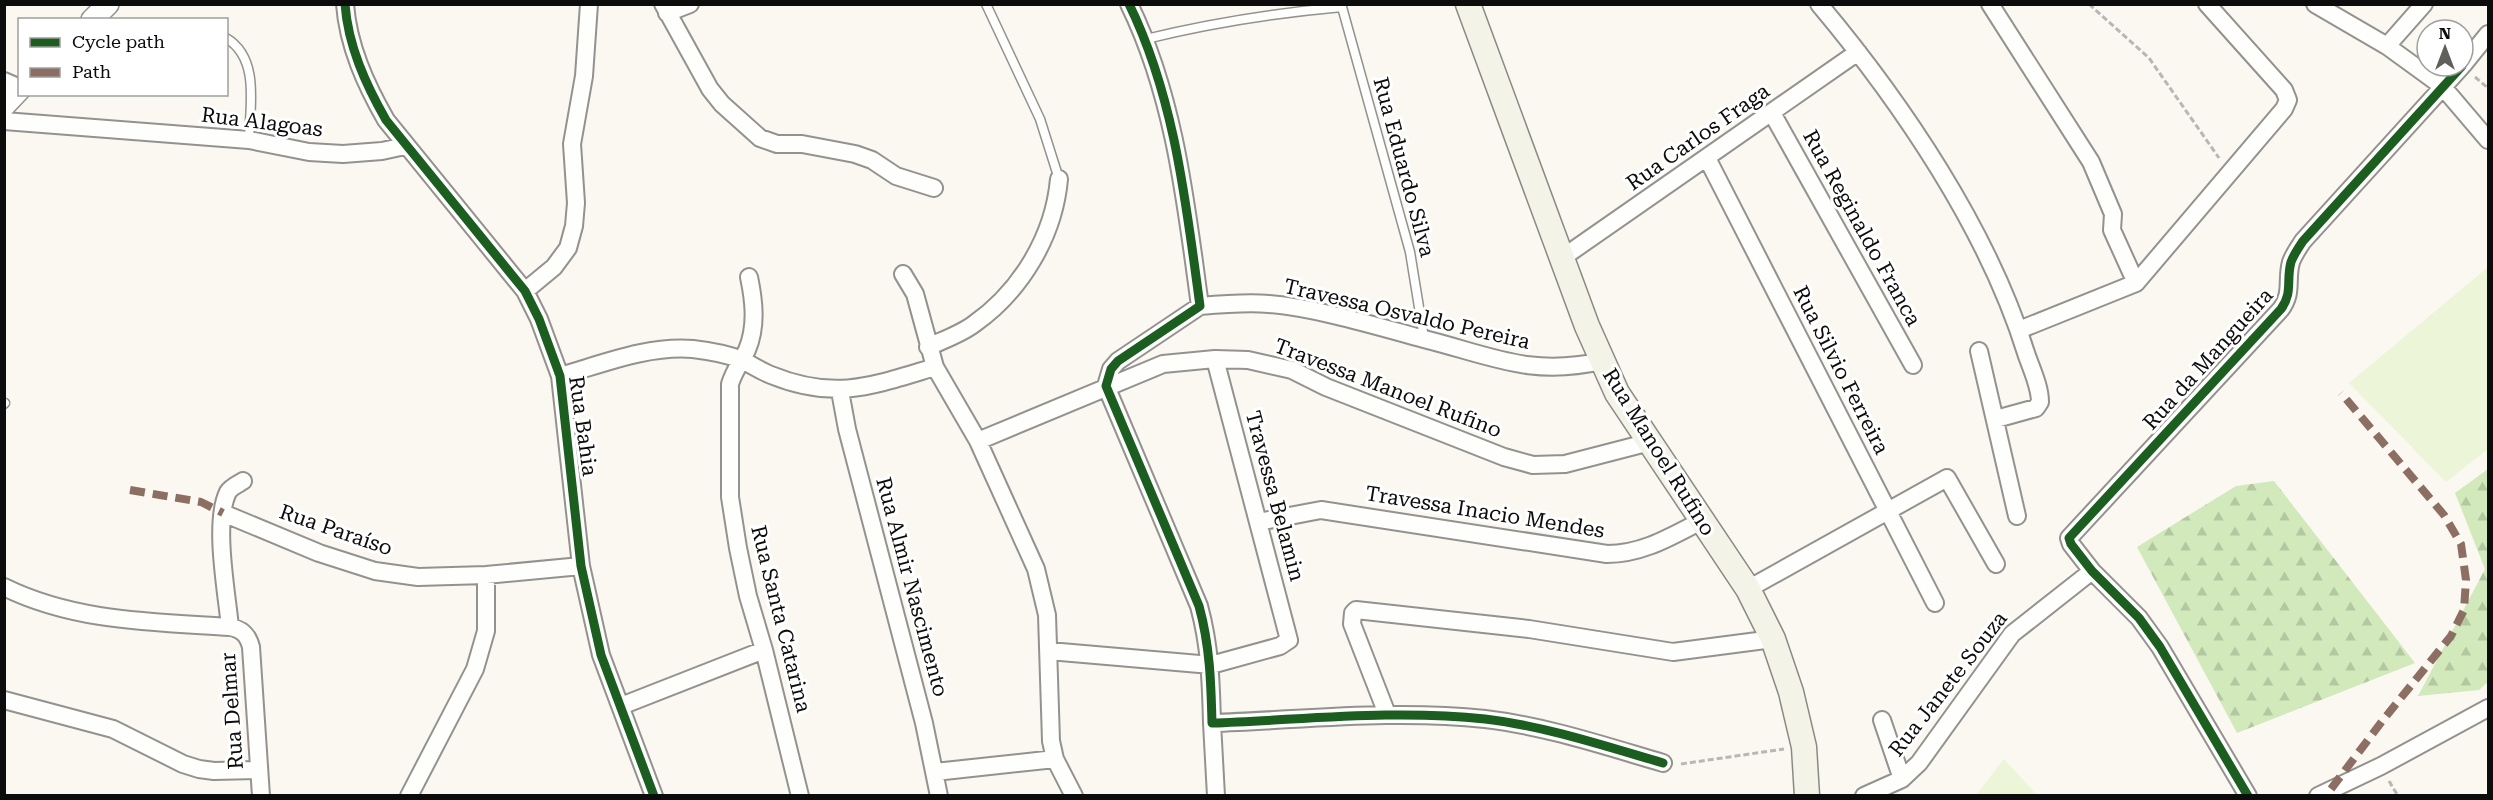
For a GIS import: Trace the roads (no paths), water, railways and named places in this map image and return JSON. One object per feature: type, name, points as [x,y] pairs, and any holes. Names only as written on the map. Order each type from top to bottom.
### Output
[{"type":"main road","name":"Rua Manoel Rufino","points":[[1468,4],[1562,258],[1602,361],[1617,393],[1748,589],[1773,639],[1791,692],[1804,747],[1807,795]]},
{"type":"street","points":[[94,18],[108,4]]},
{"type":"street","name":"Rua Bahia","points":[[345,4],[355,52],[369,90],[386,120],[525,291],[542,329],[560,376],[581,566],[601,655],[654,795]]},
{"type":"street","points":[[525,291],[554,267],[568,248],[574,226],[576,203],[572,144],[584,76],[589,4]]},
{"type":"street","points":[[690,4],[665,9],[710,88],[722,104],[760,138],[855,154],[872,160],[896,176],[934,188]]},
{"type":"street","points":[[1129,4],[1146,39],[1182,174],[1200,306],[1119,361],[1111,369],[1106,386],[1199,606],[1207,634],[1211,664],[1216,795]]},
{"type":"street","points":[[1819,4],[1858,52],[1935,164],[1970,223],[2001,285],[2019,330],[2040,397],[2039,405],[1996,419]]},
{"type":"street","points":[[1990,4],[2091,162],[2112,213],[2112,230],[2136,283]]},
{"type":"street","points":[[2019,330],[2136,283],[2284,109],[2288,100],[2284,90],[2207,4]]},
{"type":"street","points":[[2315,4],[2387,46],[2442,86],[2488,140]]},
{"type":"street","points":[[2387,46],[2424,4]]},
{"type":"street","name":"Rua da Mangueira","points":[[2475,50],[2488,34]]},
{"type":"street","name":"Rua Carlos Fraga","points":[[1562,258],[1858,52]]},
{"type":"street","name":"Rua da Mangueira","points":[[2092,571],[2069,541],[2071,535],[2288,301],[2291,262],[2303,241],[2450,78]]},
{"type":"street","points":[[4,81],[18,88]]},
{"type":"street","points":[[4,106],[18,91]]},
{"type":"street","name":"Rua Reginaldo Franca","points":[[1772,113],[1913,366]]},
{"type":"street","name":"Rua Alagoas","points":[[4,121],[249,140],[309,152],[343,154],[382,151],[405,146]]},
{"type":"street","name":"Rua Silvio Ferreira","points":[[1707,158],[1935,603]]},
{"type":"street","points":[[928,347],[973,325],[1003,300],[1024,276],[1057,203],[1059,179]]},
{"type":"street","points":[[903,274],[915,294],[935,367],[978,441],[1036,569],[1047,615],[1049,720],[1055,759],[1074,795]]},
{"type":"street","name":"Rua Santa Catarina","points":[[749,277],[753,303],[752,333],[730,384],[730,497],[748,596],[764,650],[800,795]]},
{"type":"street","name":"Travessa Osvaldo Pereira","points":[[1200,306],[1238,303],[1305,309],[1424,338],[1512,364],[1538,368],[1580,366],[1602,361]]},
{"type":"street","points":[[560,376],[639,354],[669,349],[717,352],[742,360],[769,375],[794,383],[840,391],[891,380],[935,367]]},
{"type":"street","points":[[1979,351],[2017,516]]},
{"type":"street","name":"Travessa Manoel Rufino","points":[[978,441],[1163,364],[1215,359],[1248,360],[1292,370],[1326,387],[1504,457],[1533,465],[1565,464],[1650,442]]},
{"type":"street","name":"Travessa Belamin","points":[[1211,664],[1286,644],[1289,635],[1215,359]]},
{"type":"street","name":"Rua Almir Nascimento","points":[[840,391],[847,429],[893,599],[939,795]]},
{"type":"street","points":[[1748,589],[1947,478],[1996,564]]},
{"type":"street","name":"Rua Delmar","points":[[243,481],[230,489],[223,513],[222,554],[233,628],[246,634],[251,647],[261,795]]},
{"type":"street","name":"Travessa Inacio Mendes","points":[[1258,522],[1322,510],[1595,552],[1623,554],[1658,544],[1701,521]]},
{"type":"street","name":"Rua Paraíso","points":[[223,513],[319,553],[375,571],[418,577],[486,575],[581,566]]},
{"type":"street","points":[[2092,571],[2139,618],[2160,647],[2248,795]]},
{"type":"street","name":"Rua Janete Souza","points":[[1864,795],[1902,779],[1919,763],[2012,633],[2092,571]]},
{"type":"street","points":[[409,795],[475,669],[486,631],[486,575]]},
{"type":"street","points":[[4,587],[23,596],[75,612],[130,621],[233,628]]},
{"type":"street","points":[[1387,714],[1352,624],[1353,613],[1356,610],[1529,629],[1673,652],[1773,639]]},
{"type":"street","points":[[621,706],[764,650]]},
{"type":"street","points":[[1049,651],[1211,664]]},
{"type":"street","points":[[4,700],[113,729],[183,764],[199,769],[259,770]]},
{"type":"street","points":[[2318,795],[2380,766],[2488,708]]},
{"type":"street","points":[[1212,723],[1387,714],[1488,720],[1591,742],[1663,763]]},
{"type":"street","points":[[1882,720],[1902,779]]},
{"type":"street","points":[[934,772],[1055,759]]},
{"type":"lane","points":[[986,4],[1040,119],[1059,179]]},
{"type":"lane","name":"Rua Eduardo Silva","points":[[1146,39],[1211,23],[1281,12],[1342,7],[1410,252],[1424,338]]},
{"type":"lane","points":[[228,39],[237,44],[245,55],[249,70],[249,140]]}]
